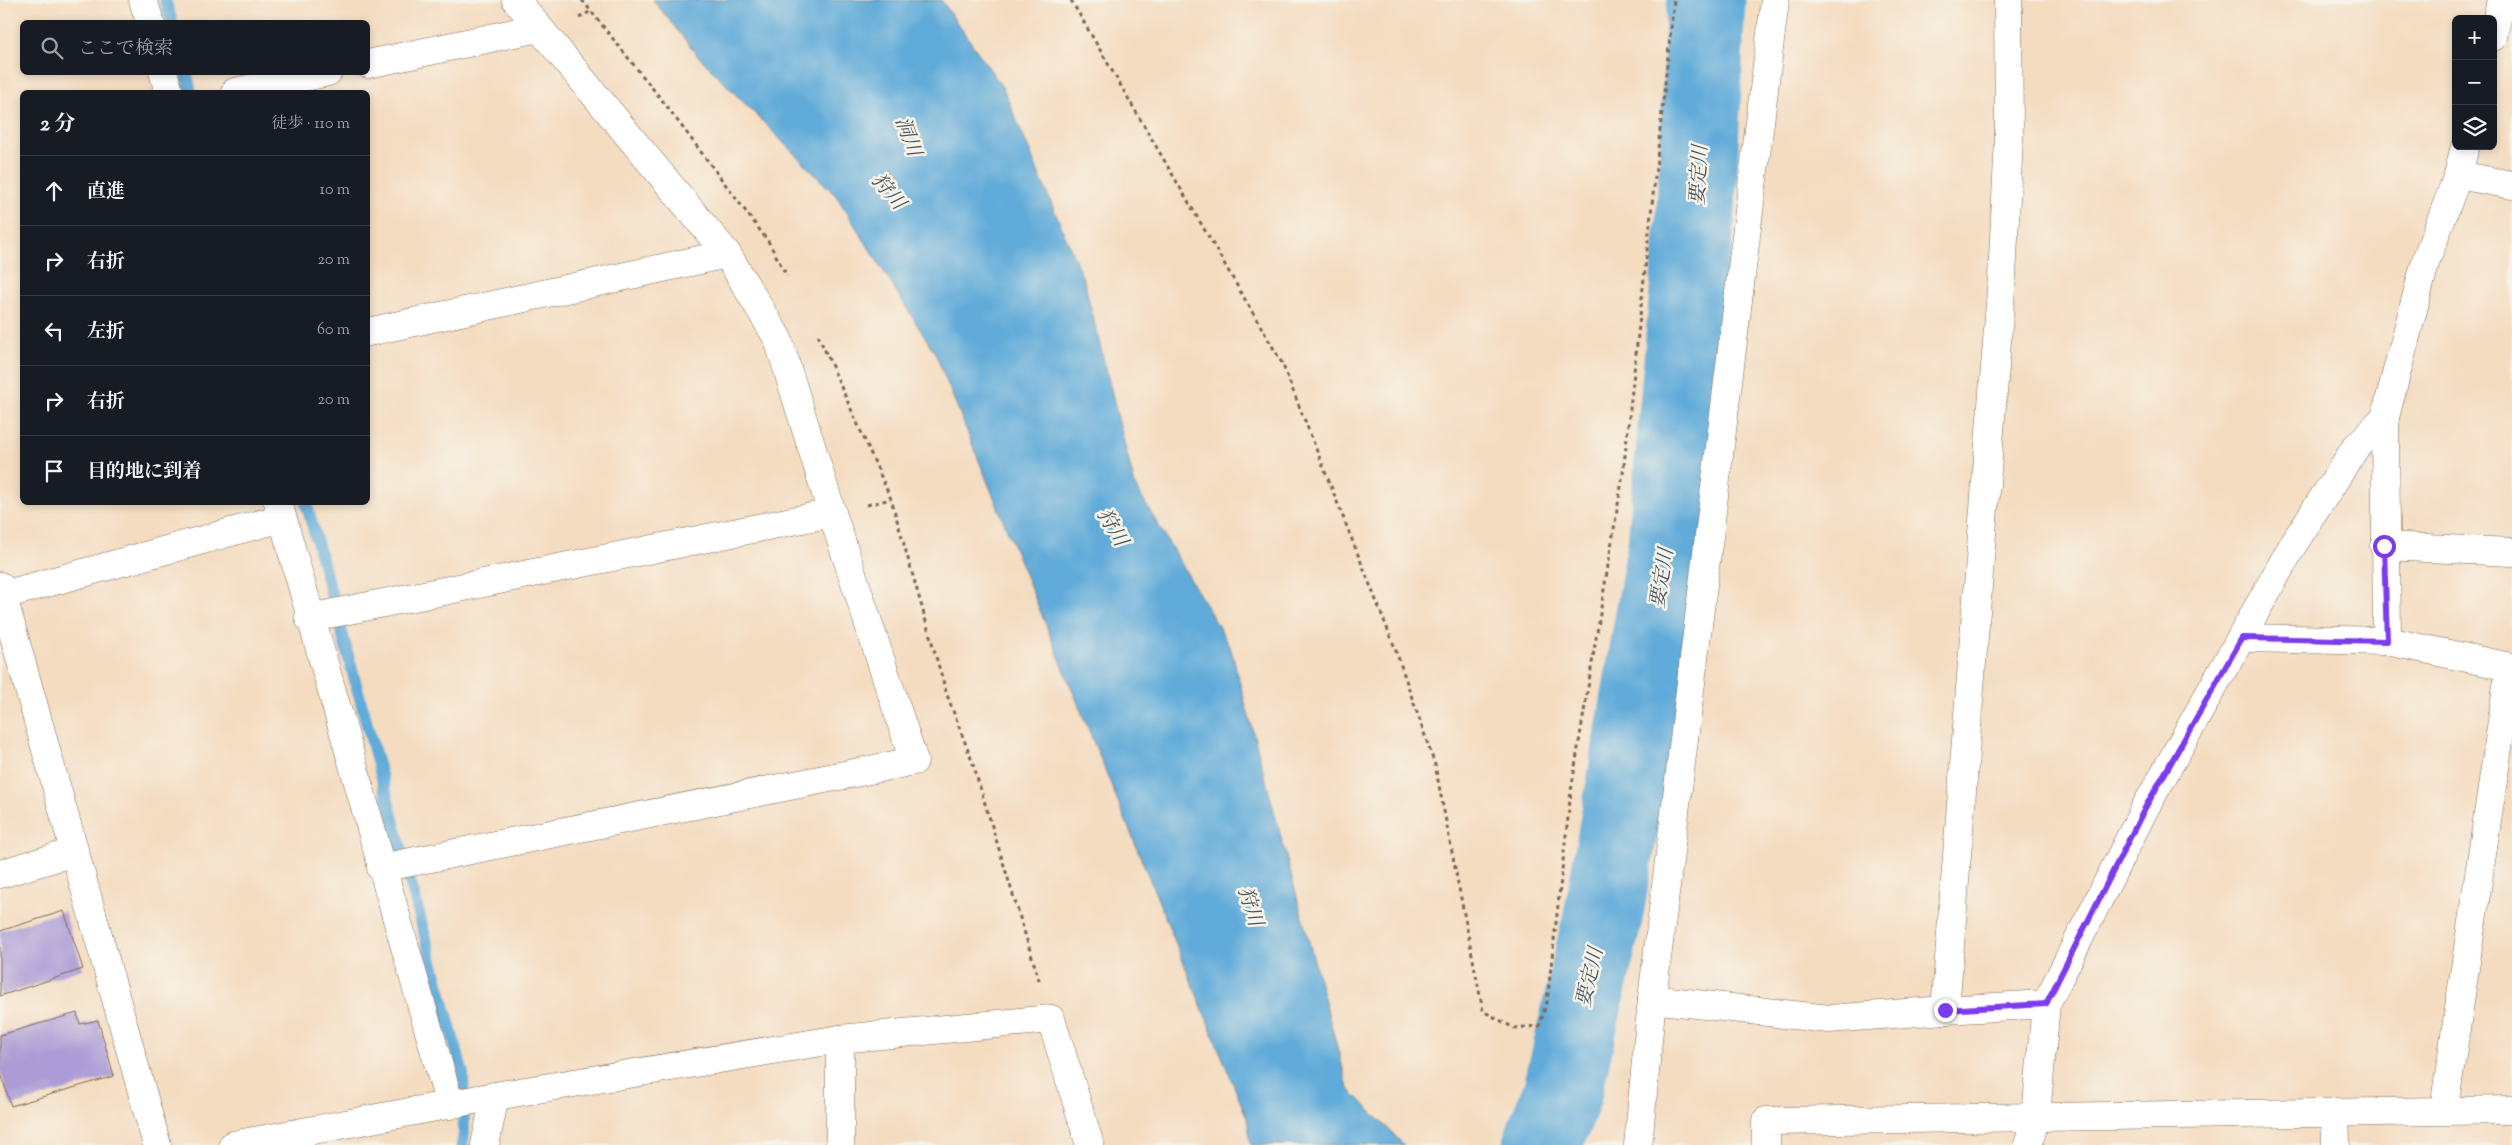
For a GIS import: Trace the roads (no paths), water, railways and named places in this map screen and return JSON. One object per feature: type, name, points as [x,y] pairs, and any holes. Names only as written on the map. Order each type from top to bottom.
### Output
[{"type":"street","points":[[143,0],[149,20]]},
{"type":"street","points":[[381,868],[914,761],[832,512],[778,339],[727,254],[516,0]]},
{"type":"street","points":[[1638,1145],[1652,999],[1775,0]]},
{"type":"street","points":[[1945,1010],[2002,277],[2009,139],[2008,0]]},
{"type":"street","points":[[2497,18],[2501,0]]},
{"type":"street","points":[[370,64],[538,28]]},
{"type":"street","points":[[164,75],[168,90]]},
{"type":"street","points":[[243,90],[314,75]]},
{"type":"street","points":[[2387,641],[2384,546],[2384,417],[2426,260],[2458,175],[2464,150]]},
{"type":"street","points":[[2458,175],[2512,185]]},
{"type":"street","points":[[370,332],[727,254]]},
{"type":"street","points":[[2028,1145],[2036,1116],[2046,1004],[2145,808],[2294,543],[2356,447],[2384,417]]},
{"type":"street","points":[[157,1145],[1,593],[280,510],[309,618],[450,1104]]},
{"type":"street","points":[[309,618],[832,512]]},
{"type":"street","points":[[2384,546],[2512,552]]},
{"type":"street","points":[[2242,638],[2387,641],[2510,666],[2444,1109]]},
{"type":"street","points":[[0,874],[74,852]]},
{"type":"street","points":[[1652,999],[1829,1019],[2046,1004]]},
{"type":"street","points":[[233,1145],[495,1096],[840,1040],[1051,1019],[1090,1145]]},
{"type":"street","points":[[840,1040],[840,1145]]},
{"type":"street","points":[[485,1145],[495,1096]]},
{"type":"street","points":[[1766,1145],[1766,1121],[2444,1109],[2512,1110]]},
{"type":"street","points":[[2335,1112],[2336,1145]]},
{"type":"water","points":[[653,0],[941,0],[1003,88],[1084,281],[1135,486],[1230,646],[1348,1088],[1404,1145],[1251,1145],[1247,1118],[935,353],[837,197],[699,57]]},
{"type":"water","points":[[1604,912],[1562,1145],[1522,1145]]},
{"type":"waterway","points":[[165,0],[171,20]]},
{"type":"waterway","name":"要定川","points":[[1542,1145],[1562,1094],[1604,912],[1667,545],[1696,210],[1706,0]]},
{"type":"waterway","points":[[187,75],[190,90]]},
{"type":"waterway","points":[[307,505],[463,1074],[464,1134],[462,1145]]},
{"type":"water label","name":"洞川","points":[[909,136]]},
{"type":"water label","name":"狩川","points":[[889,191]]},
{"type":"water label","name":"狩川","points":[[1113,527]]},
{"type":"water label","name":"狩川","points":[[1251,906]]}]
